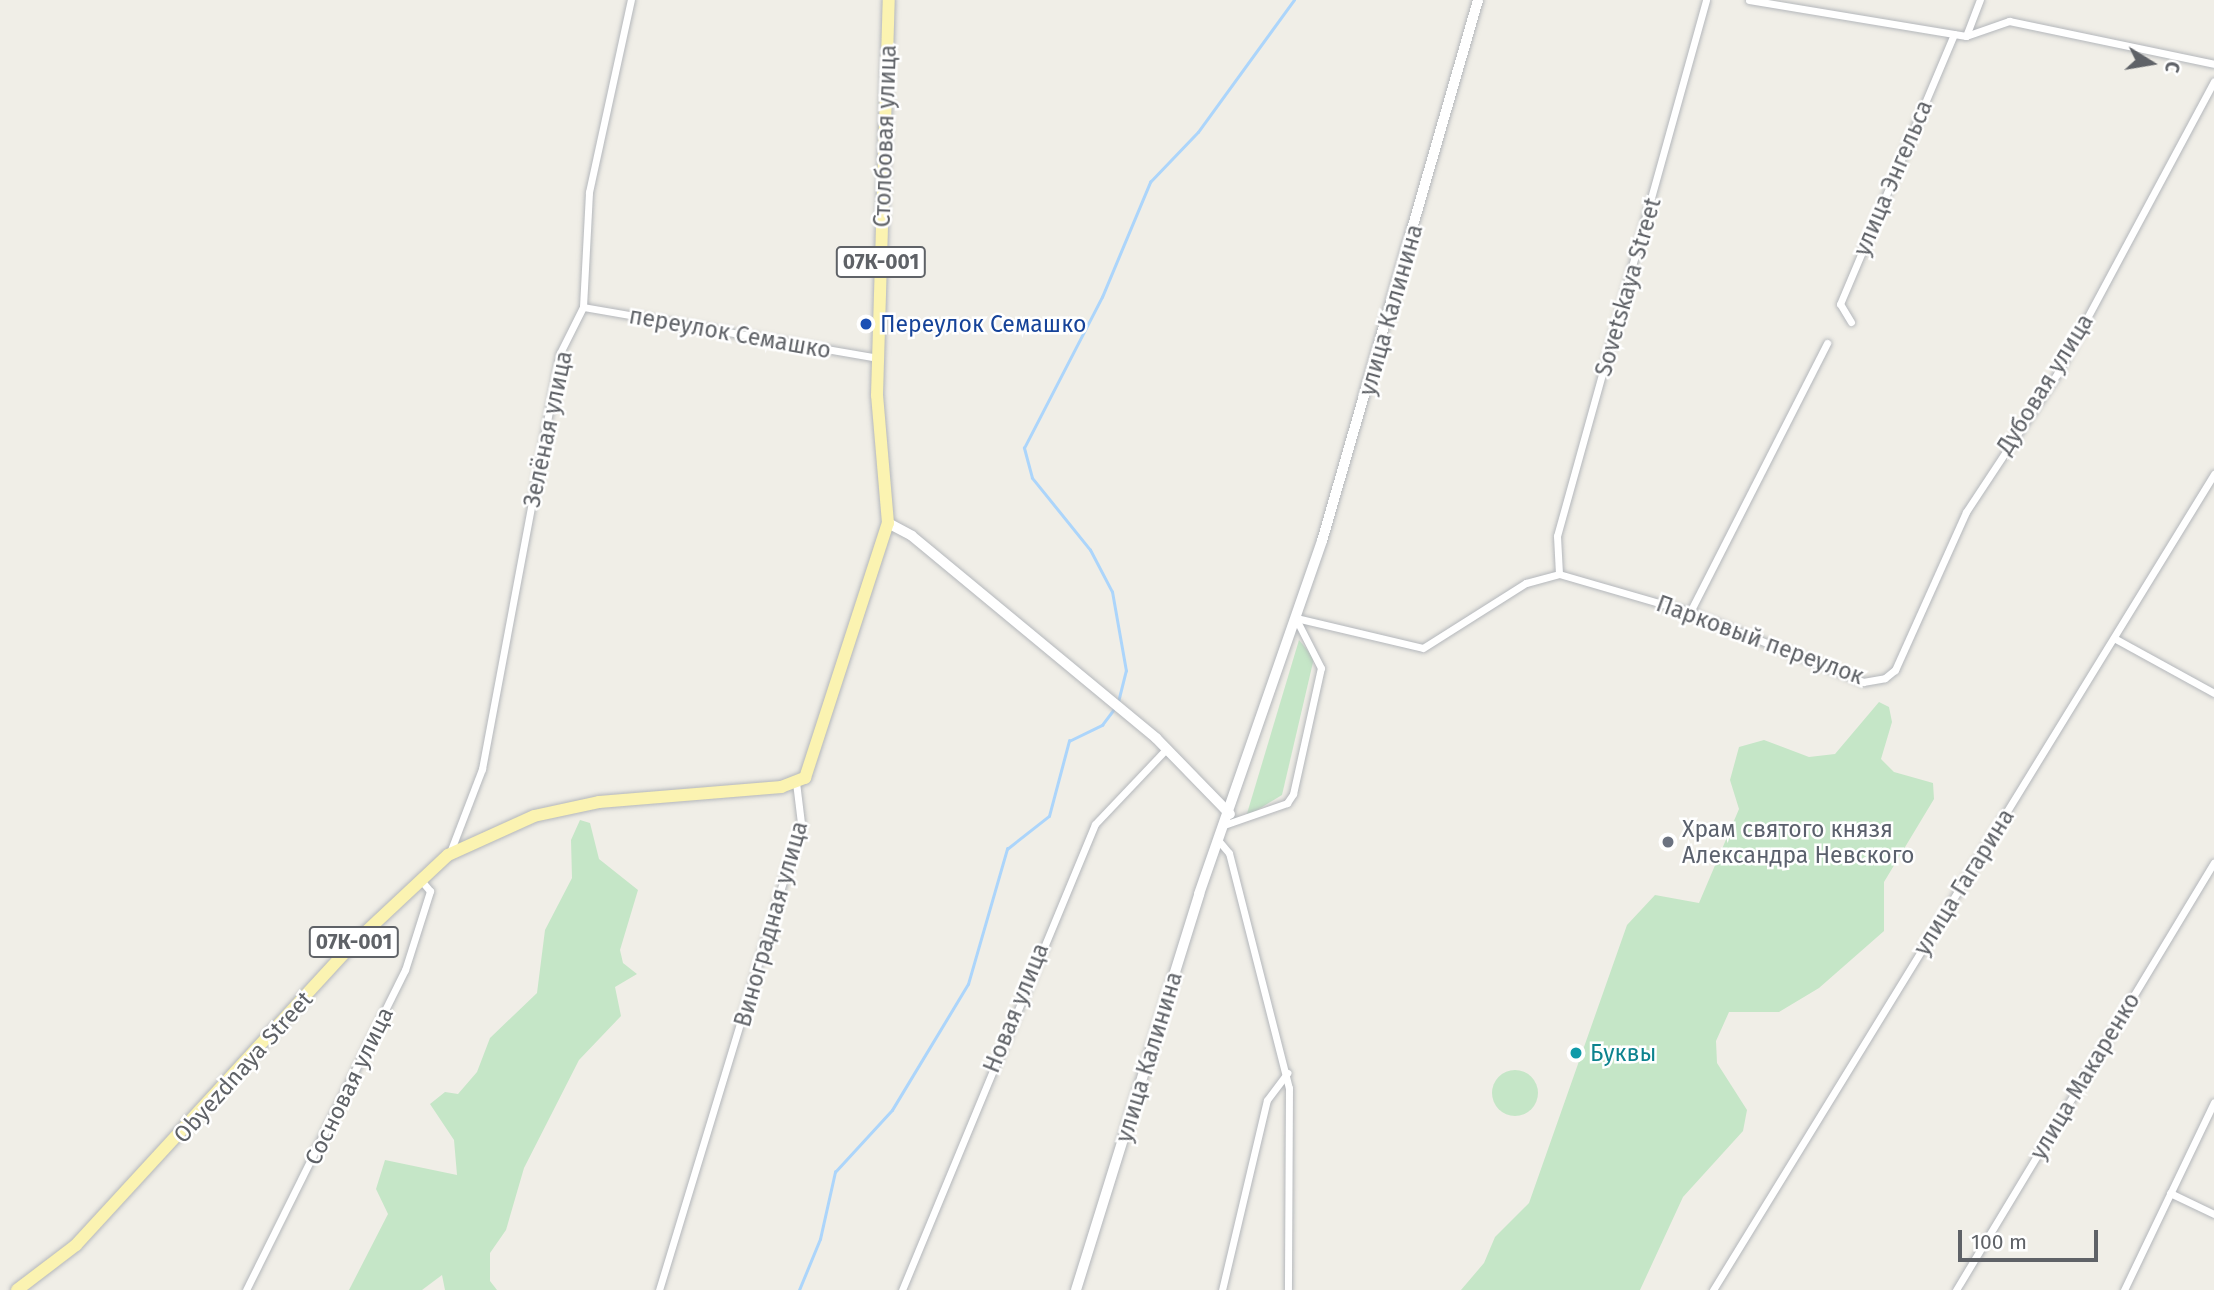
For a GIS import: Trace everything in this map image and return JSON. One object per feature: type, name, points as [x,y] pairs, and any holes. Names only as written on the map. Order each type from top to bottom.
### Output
[{"type":"main road","name":"Столбовая улица","points":[[888,523],[877,451],[889,0]]},
{"type":"main road","name":"07К-001","points":[[796,785],[822,743],[888,523]]},
{"type":"main road","name":"Obyezdnaya Street","points":[[17,1290],[76,1245],[419,878],[448,855],[534,816],[586,805],[796,785]]},
{"type":"street","name":"Зелёная улица","points":[[448,855],[482,769],[560,353],[583,307],[589,192],[631,0]]},
{"type":"street","name":"улица Калинина","points":[[1076,1290],[1218,840],[1230,814],[1296,618],[1391,315],[1478,0]]},
{"type":"street","name":"Sovetskaya Street","points":[[1559,574],[1556,536],[1706,0]]},
{"type":"street","points":[[1749,0],[1966,36],[2009,20],[2214,64]]},
{"type":"street","points":[[1966,36],[1980,0]]},
{"type":"street","name":"улица Энгельса","points":[[1851,322],[1840,304],[1954,34]]},
{"type":"street","name":"Дубовая улица","points":[[1875,681],[1895,670],[1966,512],[2057,374],[2214,81]]},
{"type":"street","name":"переулок Семашко","points":[[583,307],[878,358]]},
{"type":"street","points":[[1690,612],[1827,343]]},
{"type":"street","name":"улица Гагарина","points":[[1713,1290],[2214,474]]},
{"type":"street","points":[[888,523],[912,536],[1128,714],[1167,748],[1230,814]]},
{"type":"street","points":[[1296,618],[1423,648],[1526,583],[1559,574]]},
{"type":"street","name":"Парковый переулок","points":[[1559,574],[1690,612],[1863,682],[1875,681]]},
{"type":"street","points":[[1224,825],[1287,803],[1293,794],[1321,668],[1296,618]]},
{"type":"street","points":[[2114,638],[2214,693]]},
{"type":"street","name":"Новая улица","points":[[902,1290],[1095,824],[1167,748]]},
{"type":"street","name":"Виноградная улица","points":[[659,1290],[801,824],[796,785]]},
{"type":"street","points":[[1218,840],[1229,853],[1287,1073],[1289,1290]]},
{"type":"street","name":"улица Макаренко","points":[[1956,1290],[2214,863]]},
{"type":"street","name":"Сосновая улица","points":[[246,1290],[405,970],[430,891],[419,878]]},
{"type":"street","points":[[1222,1290],[1267,1100],[1287,1073]]},
{"type":"street","points":[[2124,1290],[2214,1102]]},
{"type":"street","points":[[2170,1194],[2214,1214]]},
{"type":"green space","points":[[1299,640],[1314,658],[1282,795],[1246,817]]},
{"type":"green space","points":[[1879,702],[1889,707],[1892,722],[1881,759],[1894,772],[1933,783],[1934,799],[1884,882],[1884,931],[1819,988],[1779,1012],[1729,1012],[1716,1041],[1717,1063],[1747,1110],[1743,1131],[1683,1197],[1640,1290],[1461,1290],[1484,1263],[1495,1237],[1529,1203],[1627,925],[1655,895],[1699,903],[1739,809],[1730,780],[1739,747],[1764,740],[1809,757],[1835,754]]},
{"type":"green space","points":[[580,820],[590,823],[599,859],[638,890],[620,950],[623,963],[637,974],[615,987],[621,1016],[579,1060],[524,1168],[506,1230],[490,1253],[490,1281],[497,1290],[445,1290],[442,1275],[422,1290],[349,1290],[388,1214],[376,1189],[385,1160],[457,1175],[454,1140],[430,1104],[445,1092],[458,1094],[477,1072],[490,1038],[537,993],[545,930],[572,878],[571,840]]},
{"type":"green space","points":[[1515,1070],[1532,1076],[1538,1093],[1532,1110],[1515,1116],[1498,1110],[1492,1093],[1498,1076]]},
{"type":"waterway","points":[[1118,702],[1126,671],[1112,592],[1090,550],[1032,478],[1024,448],[1102,297],[1150,182],[1198,132],[1294,0]]},
{"type":"waterway","points":[[799,1290],[820,1239],[835,1172],[892,1110],[968,984],[1007,849],[1049,816],[1069,741],[1102,725],[1115,708]]},
{"type":"place","name":"Переулок Семашко","points":[[866,324]]},
{"type":"place","name":"Храм святого князя Александра Невского","points":[[1668,842]]},
{"type":"place","name":"Буквы","points":[[1576,1053]]}]
